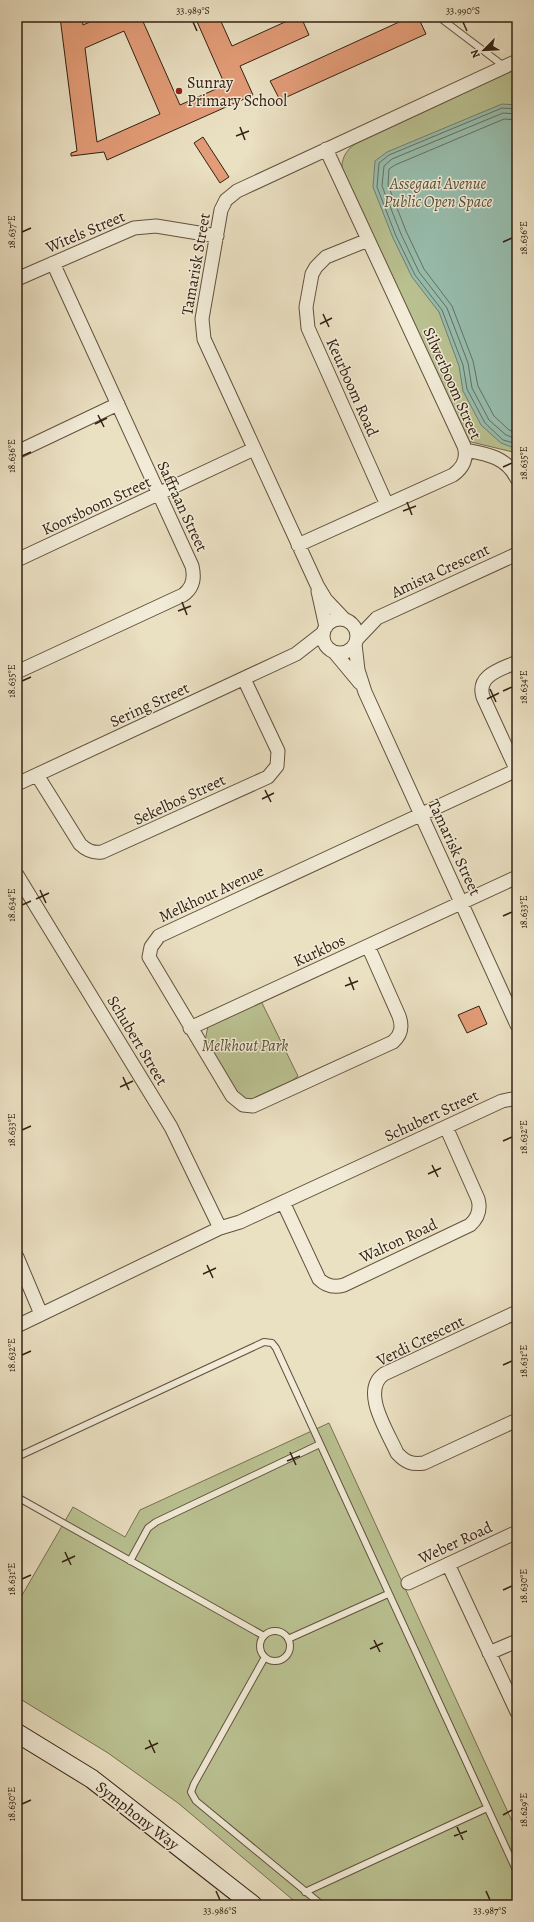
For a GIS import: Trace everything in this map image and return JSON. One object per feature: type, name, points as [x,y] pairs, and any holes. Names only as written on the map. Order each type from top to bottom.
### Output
[{"type":"main road","name":"Symphony Way","points":[[17,1733],[92,1779],[253,1905]]},
{"type":"street","name":"Tamarisk Street","points":[[347,620],[326,600],[317,585],[204,339],[202,319],[221,210],[231,195],[326,149],[517,61]]},
{"type":"street","name":"Silwerboom Street","points":[[298,545],[453,475],[462,466],[465,450],[326,149]]},
{"type":"street","name":"Witels Street","points":[[17,279],[140,226],[156,226],[217,236]]},
{"type":"street","name":"Keurboom Road","points":[[368,240],[326,257],[316,267],[312,274],[306,317],[308,328],[387,505]]},
{"type":"street","name":"Saffraan Street","points":[[17,672],[187,592],[194,578],[192,566],[53,263]]},
{"type":"street","points":[[17,452],[118,404]]},
{"type":"street","name":"Koorsboom Street","points":[[17,560],[254,449]]},
{"type":"street","points":[[465,450],[493,456],[516,473]]},
{"type":"street","name":"Amista Crescent","points":[[347,620],[377,618],[517,554]]},
{"type":"street","name":"Tamarisk Street","points":[[317,585],[324,630]]},
{"type":"street","name":"Amista Crescent","points":[[356,641],[377,618]]},
{"type":"street","points":[[333,620],[347,620],[354,626],[356,641],[350,649],[344,652],[333,651],[326,643],[324,630],[333,620]]},
{"type":"street","name":"Sering Street","points":[[296,654],[324,630]]},
{"type":"street","name":"Tamarisk Street","points":[[356,641],[358,670],[365,692],[516,1021]]},
{"type":"street","name":"Tamarisk Street","points":[[333,651],[365,692]]},
{"type":"street","name":"Sering Street","points":[[17,784],[296,654],[333,651]]},
{"type":"street","points":[[422,815],[517,771],[483,696],[481,688],[487,676],[517,662]]},
{"type":"street","name":"Sekelbos Street","points":[[37,775],[80,844],[85,849],[96,853],[102,852],[268,777],[277,766],[278,751],[244,678]]},
{"type":"street","name":"Melkhout Avenue","points":[[368,946],[400,1016],[400,1033],[392,1042],[258,1104],[248,1106],[238,1103],[232,1096],[151,962],[149,952],[155,939],[422,815]]},
{"type":"street","name":"Schubert Street","points":[[17,875],[171,1127],[220,1228]]},
{"type":"street","name":"Kurkbos","points":[[190,1028],[517,877]]},
{"type":"street","name":"Schubert Street","points":[[502,1101],[517,1088]]},
{"type":"street","name":"Schubert Street","points":[[17,1326],[220,1228],[240,1222],[502,1101],[517,1098]]},
{"type":"street","name":"Walton Road","points":[[283,1202],[319,1279],[333,1286],[351,1282],[470,1226],[475,1221],[480,1210],[478,1199],[446,1127]]},
{"type":"street","points":[[17,1257],[41,1314]]},
{"type":"street","name":"Verdi Crescent","points":[[517,1312],[384,1374],[375,1384],[373,1396],[398,1453],[401,1458],[412,1464],[424,1463],[517,1420]]},
{"type":"street","name":"Weber Road","points":[[408,1583],[517,1532]]},
{"type":"street","points":[[448,1564],[517,1712]]},
{"type":"street","points":[[490,1653],[517,1641]]},
{"type":"lane","points":[[439,17],[505,67]]},
{"type":"lane","points":[[17,1457],[264,1342],[272,1343],[276,1348],[517,1872]]},
{"type":"lane","points":[[130,1561],[148,1528],[156,1522],[320,1444]]},
{"type":"lane","points":[[17,1497],[264,1636]]},
{"type":"lane","points":[[288,1639],[388,1594]]},
{"type":"lane","points":[[270,1631],[276,1631],[282,1633],[288,1639],[289,1647],[284,1657],[275,1660],[265,1657],[260,1646],[264,1636],[270,1631]]},
{"type":"lane","points":[[265,1657],[194,1784],[191,1792],[196,1801],[322,1905]]},
{"type":"lane","points":[[305,1892],[487,1808]]},
{"type":"green space","name":"Assegaai Avenue Public Open Space","points":[[517,70],[517,453],[467,441],[342,171],[342,167],[343,159],[346,153],[355,144]]},
{"type":"green space","name":"Melkhout Park","points":[[261,1001],[298,1076],[284,1087],[257,1100],[241,1099],[205,1041],[208,1026]]},
{"type":"green space","points":[[329,1423],[517,1832],[517,1905],[299,1905],[178,1803],[108,1753],[17,1697],[17,1604],[73,1507],[125,1537],[140,1510]]},
{"type":"water","name":"Assegaai Avenue Public Open Space","points":[[502,104],[517,105],[517,449],[501,443],[481,425],[463,391],[459,366],[439,312],[412,277],[393,238],[373,187],[375,161],[387,152]]},
{"type":"building","points":[[60,17],[82,17],[83,25],[101,17],[141,17],[180,105],[225,85],[195,17],[219,17],[232,46],[296,17],[301,17],[309,35],[240,66],[253,95],[107,160],[104,152],[71,156],[71,153],[77,151]],"holes":[[[124,31],[160,114],[97,142],[85,48]]]},
{"type":"building","points":[[410,17],[418,17],[426,34],[280,100],[270,81]]},
{"type":"building","points":[[203,137],[229,177],[220,183],[194,143]]},
{"type":"building","points":[[479,1006],[487,1024],[467,1033],[458,1015]]},
{"type":"place","name":"Sunray Primary School","points":[[179,91]]}]
